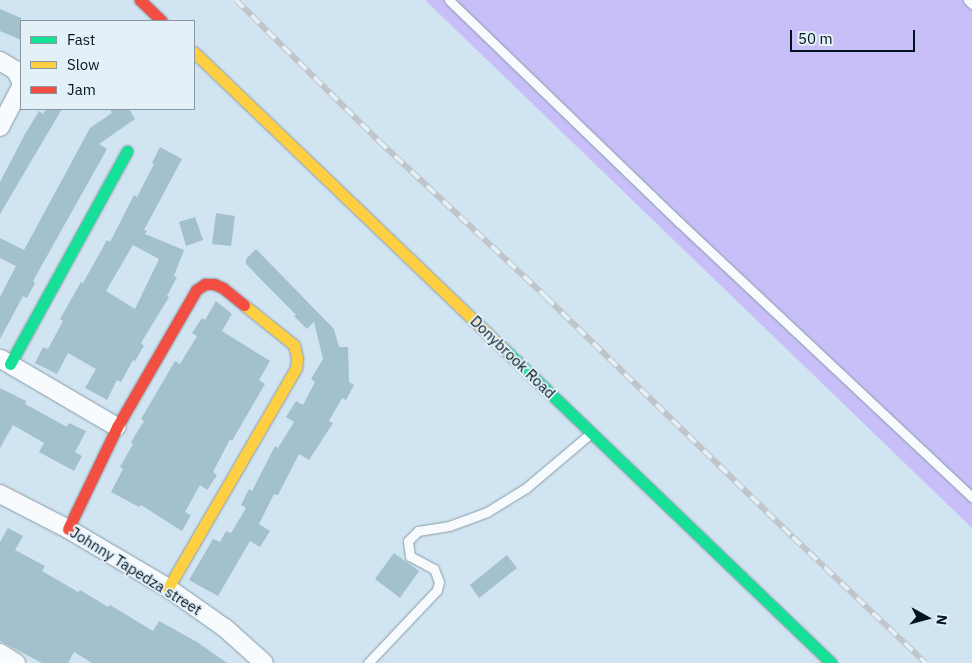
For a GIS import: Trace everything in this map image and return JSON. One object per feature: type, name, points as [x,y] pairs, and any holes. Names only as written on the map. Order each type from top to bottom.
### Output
[{"type":"street","points":[[140,0],[161,20]]},
{"type":"street","name":"Donybrook Road","points":[[195,53],[832,663]]},
{"type":"street","points":[[0,61],[15,70],[20,79]]},
{"type":"street","points":[[0,127],[20,89]]},
{"type":"street","points":[[117,427],[5,362],[127,151]]},
{"type":"street","points":[[68,528],[117,427],[196,290],[204,284],[214,284],[223,288],[294,345],[297,351],[296,368],[168,588]]},
{"type":"street","name":"Johnny Tapedza street","points":[[0,494],[68,528],[168,588],[225,628],[264,663]]},
{"type":"street","points":[[0,654],[16,663]]},
{"type":"lane","points":[[449,0],[679,222],[972,497]]},
{"type":"lane","points":[[968,0],[972,4]]},
{"type":"lane","points":[[368,663],[437,590],[439,582],[434,570],[410,556],[408,541],[418,530],[449,526],[487,512],[526,488],[591,432]]},
{"type":"shaded area","points":[[425,0],[972,0],[972,528]]},
{"type":"building","points":[[0,9],[21,18],[20,40],[0,31]]},
{"type":"building","points":[[45,110],[61,110],[0,214],[0,182],[39,111],[43,114]]},
{"type":"building","points":[[110,110],[130,110],[135,119],[99,144],[107,149],[33,281],[35,283],[27,298],[23,296],[0,339],[0,297],[16,266],[0,258],[0,238],[24,250],[90,128],[112,113]]},
{"type":"building","points":[[160,147],[182,159],[144,230],[147,231],[145,234],[184,250],[174,276],[177,277],[167,296],[169,297],[141,343],[144,346],[135,361],[133,360],[121,382],[117,380],[107,400],[85,388],[96,369],[68,353],[57,374],[35,363],[43,347],[48,349],[63,321],[60,319],[81,282],[83,283],[107,240],[110,242],[134,195],[137,197],[154,164],[152,163]],"holes":[[[133,245],[159,259],[135,309],[106,291]]]},
{"type":"building","points":[[216,213],[235,216],[231,246],[212,244]]},
{"type":"building","points":[[195,217],[203,240],[186,246],[179,222]]},
{"type":"building","points":[[256,249],[334,329],[339,347],[348,347],[349,382],[354,385],[346,400],[342,398],[329,421],[333,423],[309,460],[299,454],[278,495],[274,494],[259,524],[270,531],[260,547],[250,541],[218,596],[189,580],[213,539],[220,542],[226,531],[231,533],[246,508],[241,505],[249,489],[252,491],[275,446],[278,448],[294,422],[286,417],[296,401],[303,405],[315,382],[311,379],[323,359],[314,322],[307,329],[294,316],[296,315],[246,264],[246,259]]},
{"type":"building","points":[[216,301],[232,314],[222,331],[270,361],[259,380],[265,384],[232,441],[230,439],[213,472],[217,475],[207,490],[200,485],[185,512],[191,515],[182,531],[141,505],[139,507],[111,492],[123,469],[120,467],[133,444],[131,442],[144,421],[141,419],[175,361],[180,364],[197,336],[192,333],[202,318],[205,320]]},
{"type":"building","points":[[0,388],[26,401],[25,404],[67,427],[69,423],[86,431],[75,452],[82,456],[74,471],[39,452],[44,443],[13,425],[0,448]]},
{"type":"building","points":[[8,528],[23,536],[15,550],[45,566],[42,571],[78,592],[80,590],[108,607],[110,605],[153,631],[159,621],[197,642],[227,663],[92,663],[74,652],[68,663],[42,663],[0,641],[0,542]]},
{"type":"building","points":[[394,553],[419,571],[400,598],[375,579]]},
{"type":"building","points":[[507,555],[517,568],[479,598],[470,585]]},
{"type":"railway","points":[[236,0],[379,141],[546,297],[793,537],[926,663]]},
{"type":"traffic: fast","points":[[10,364],[127,151]]},
{"type":"traffic: fast","points":[[503,348],[832,663]]},
{"type":"traffic: slow","points":[[195,53],[503,348]]},
{"type":"traffic: slow","points":[[168,588],[296,368],[297,358],[294,345],[244,305]]},
{"type":"traffic: jam","points":[[140,0],[161,20]]},
{"type":"traffic: jam","points":[[68,529],[117,427],[196,290],[205,284],[214,284],[223,288],[244,305]]}]
